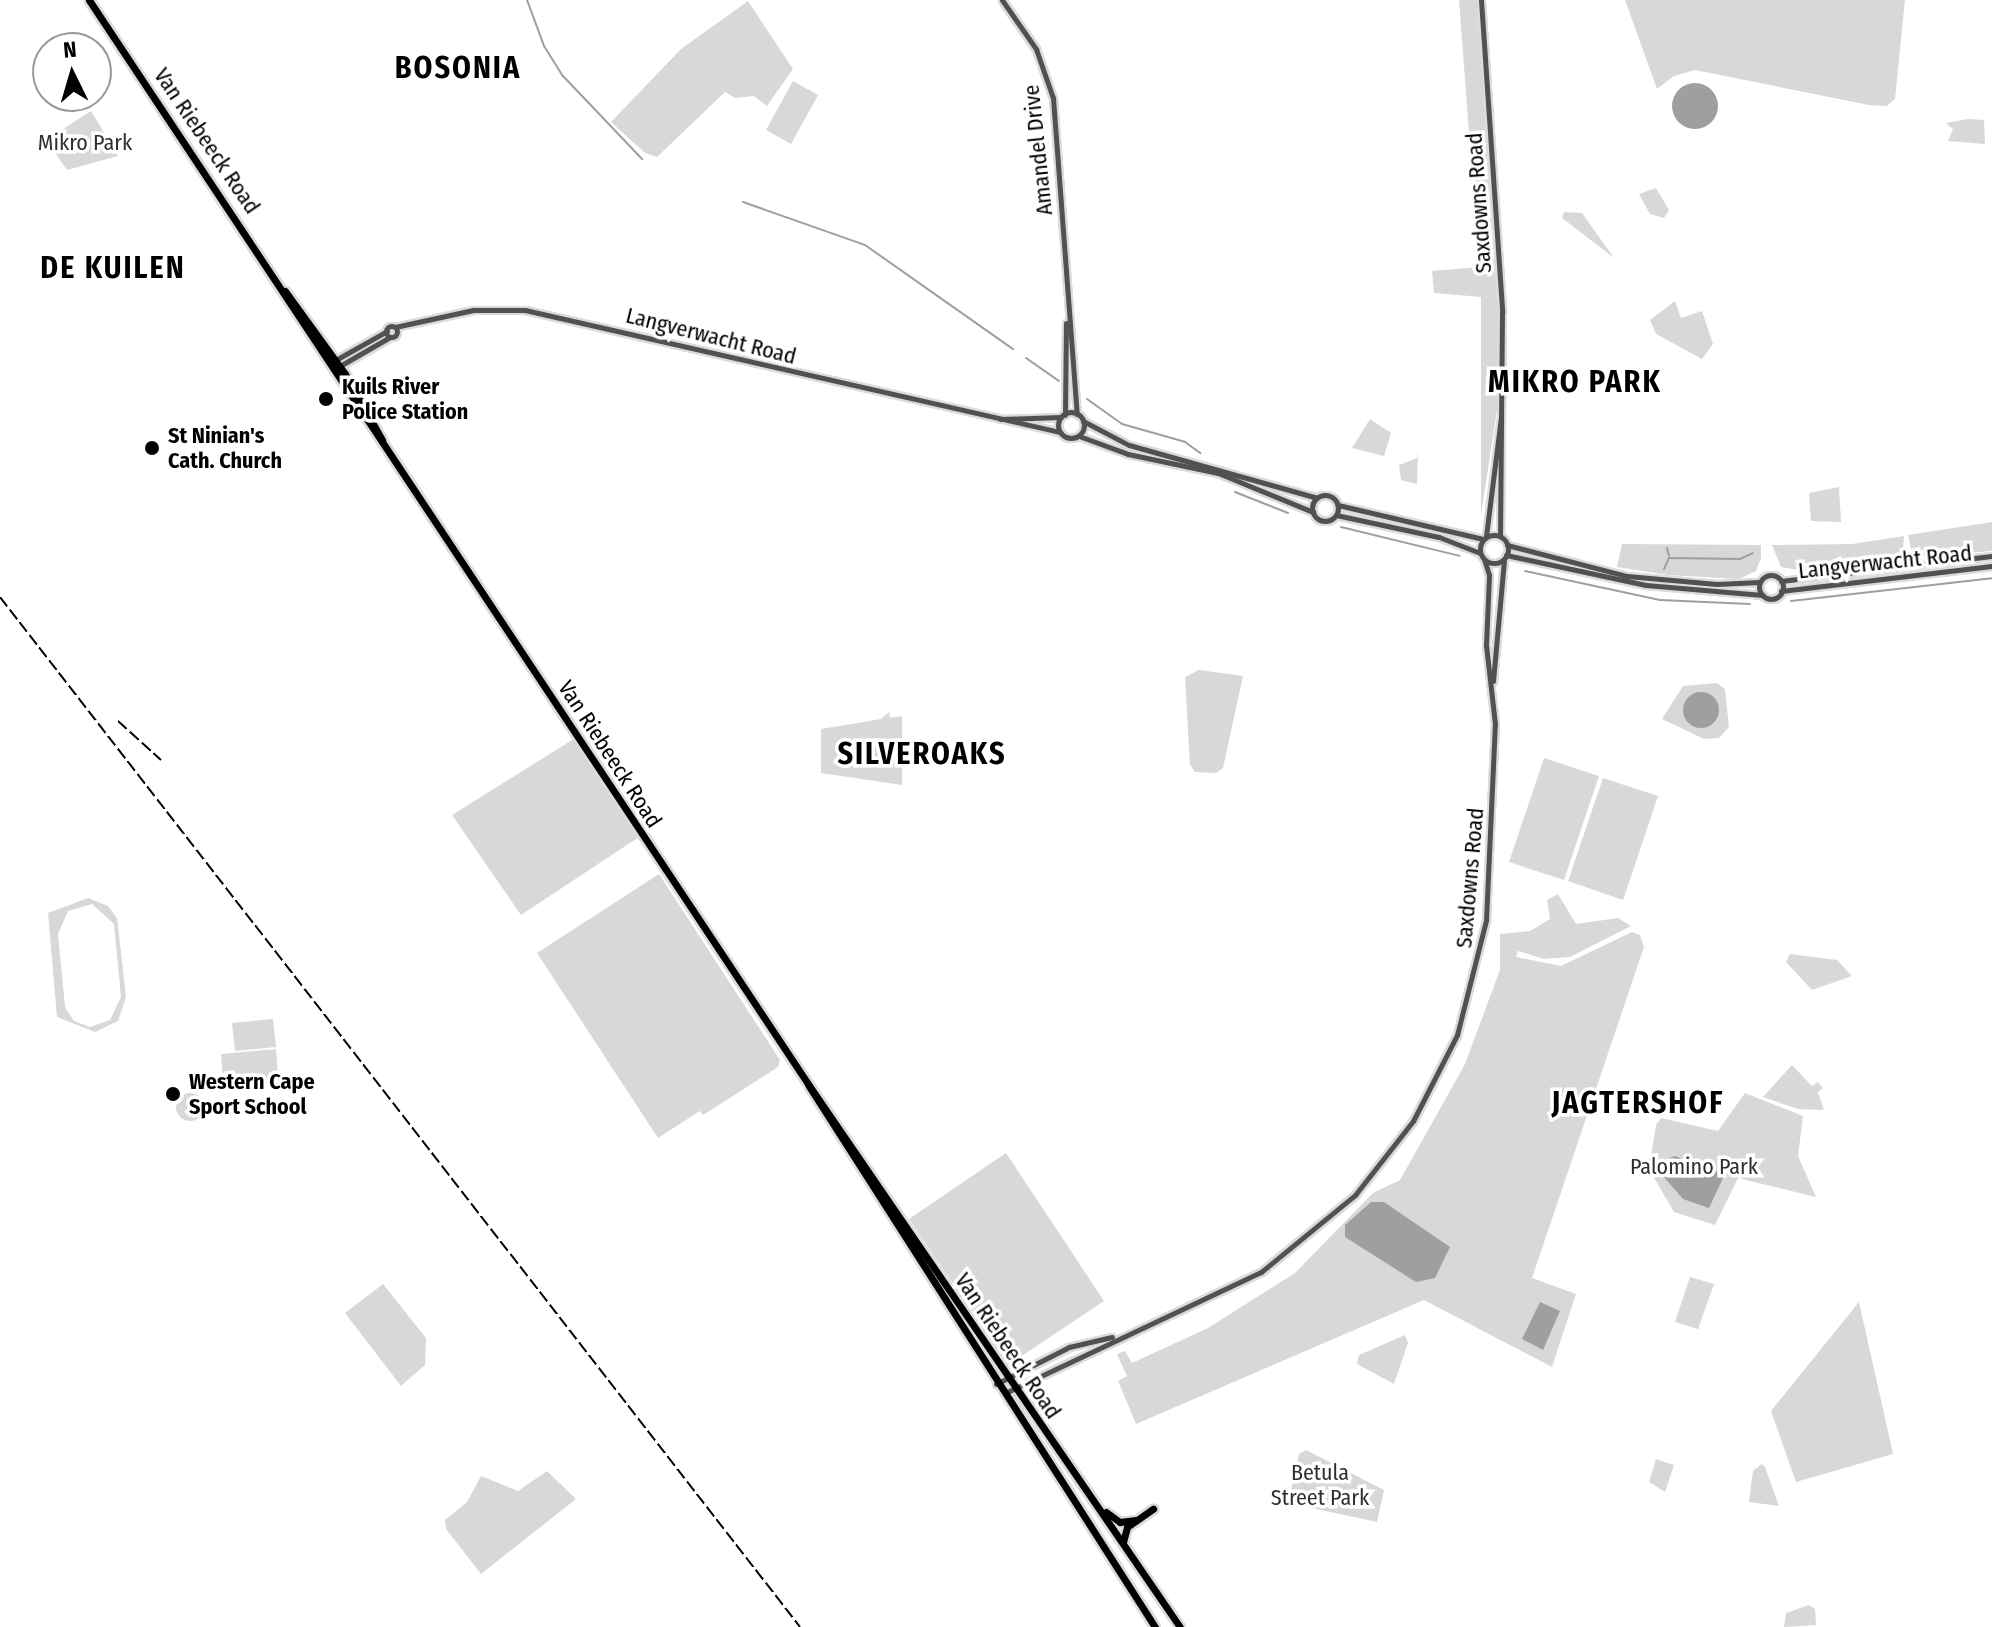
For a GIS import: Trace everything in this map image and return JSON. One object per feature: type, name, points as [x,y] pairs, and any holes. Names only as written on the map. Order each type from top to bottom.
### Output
[{"type":"main road","name":"Van Riebeeck Road","points":[[89,0],[335,365],[383,443],[808,1084],[1180,1627]]},
{"type":"main road","name":"Van Riebeeck Road","points":[[95,0],[100,13]]},
{"type":"main road","name":"Van Riebeeck Road","points":[[808,1084],[810,1096],[1155,1627]]},
{"type":"main road","points":[[1085,1489],[1114,1520],[1136,1520]]},
{"type":"main road","points":[[1123,1544],[1125,1529],[1153,1509]]},
{"type":"street","name":"Amandel Drive","points":[[1002,0],[1036,49],[1050,86],[1077,414]]},
{"type":"street","name":"Saxdowns Road","points":[[1481,0],[1502,312],[1500,536]]},
{"type":"street","name":"Langverwacht Road","points":[[335,365],[388,334],[422,320],[473,310],[525,310],[991,419],[1060,432]]},
{"type":"street","name":"Amandel Drive","points":[[1063,416],[1068,310]]},
{"type":"street","name":"Saxdowns Road","points":[[1484,538],[1503,405]]},
{"type":"street","points":[[1077,414],[1083,421],[1129,445],[1317,498],[1328,496],[1338,505],[1484,538],[1500,536],[1507,545],[1637,578],[1730,585],[1760,582],[1772,575],[1781,581],[1781,591],[1773,598],[1646,585],[1505,557],[1494,563],[1424,533],[1336,515],[1322,521],[1313,512],[1218,473],[1128,454],[1079,436],[1068,438],[1060,432],[1063,416],[1077,414]]},
{"type":"street","name":"Langverwacht Road","points":[[991,419],[1063,416]]},
{"type":"street","points":[[1079,436],[1083,421]]},
{"type":"street","points":[[1313,512],[1317,498]]},
{"type":"street","points":[[1336,515],[1338,505]]},
{"type":"street","points":[[1482,556],[1484,538]]},
{"type":"street","points":[[1505,557],[1507,545]]},
{"type":"street","name":"Saxdowns Road","points":[[1482,556],[1490,581],[1486,645],[1493,682]]},
{"type":"street","name":"Langverwacht Road","points":[[1781,581],[1992,556]]},
{"type":"street","name":"Saxdowns Road","points":[[1003,1394],[1117,1337],[1218,1295],[1296,1248],[1355,1195],[1419,1110],[1457,1035],[1486,920],[1493,682],[1505,557]]},
{"type":"street","name":"Langverwacht Road","points":[[1781,591],[1992,566]]},
{"type":"street","points":[[1760,582],[1763,595]]},
{"type":"street","name":"Saxdowns Road","points":[[996,1384],[1069,1347],[1117,1337]]},
{"type":"green space","points":[[1459,0],[1477,0],[1498,307],[1499,397],[1481,515],[1481,297],[1434,293],[1432,271],[1479,267]]},
{"type":"green space","points":[[1625,0],[1905,0],[1895,99],[1887,106],[1869,105],[1695,70],[1674,76],[1657,89]]},
{"type":"green space","points":[[748,1],[793,69],[767,106],[754,96],[735,98],[725,92],[657,157],[645,153],[611,122],[681,49]]},
{"type":"green space","points":[[793,81],[818,95],[791,144],[766,130]]},
{"type":"green space","name":"Mikro Park","points":[[92,112],[118,156],[67,170],[46,140]]},
{"type":"green space","points":[[1984,120],[1985,144],[1948,141],[1953,129],[1946,123]]},
{"type":"green space","points":[[1656,188],[1669,210],[1664,218],[1650,214],[1639,194]]},
{"type":"green space","points":[[1564,212],[1582,213],[1614,258],[1562,218]]},
{"type":"green space","points":[[1675,301],[1681,318],[1702,311],[1713,344],[1702,359],[1656,334],[1650,320]]},
{"type":"green space","points":[[1370,419],[1391,433],[1384,456],[1352,448]]},
{"type":"green space","points":[[1418,451],[1417,484],[1401,480],[1399,465],[1417,458]]},
{"type":"green space","points":[[1839,487],[1841,522],[1811,521],[1809,493]]},
{"type":"green space","points":[[1992,522],[1992,551],[1913,557],[1908,535]]},
{"type":"green space","points":[[1904,536],[1902,562],[1809,572],[1781,567],[1772,545],[1852,544]]},
{"type":"green space","points":[[1622,544],[1761,545],[1761,558],[1756,571],[1739,579],[1668,575],[1617,567]]},
{"type":"green space","points":[[1199,670],[1243,676],[1223,768],[1216,773],[1195,772],[1190,765],[1185,677]]},
{"type":"green space","points":[[1717,683],[1725,689],[1729,727],[1719,738],[1704,739],[1662,719],[1683,686]]},
{"type":"green space","points":[[889,712],[890,718],[902,716],[902,785],[821,773],[821,729],[881,719]]},
{"type":"green space","points":[[577,737],[642,835],[521,915],[452,815]]},
{"type":"green space","points":[[1544,758],[1599,776],[1564,880],[1509,862]]},
{"type":"green space","points":[[1603,778],[1658,796],[1623,900],[1568,881]]},
{"type":"green space","points":[[659,874],[780,1060],[778,1067],[703,1115],[700,1111],[658,1138],[537,953]]},
{"type":"green space","points":[[1558,894],[1576,924],[1618,918],[1631,926],[1570,957],[1544,959],[1518,951],[1516,957],[1561,966],[1632,932],[1640,935],[1644,947],[1532,1278],[1576,1294],[1552,1367],[1424,1300],[1136,1424],[1118,1381],[1127,1376],[1117,1354],[1125,1351],[1132,1363],[1208,1328],[1295,1273],[1373,1193],[1400,1180],[1465,1064],[1500,970],[1500,934],[1530,931],[1550,919],[1547,900]]},
{"type":"green space","points":[[88,898],[108,906],[117,918],[126,997],[118,1021],[95,1032],[57,1017],[48,913]],"holes":[[[92,904],[114,924],[121,997],[110,1020],[90,1027],[74,1021],[65,1007],[58,934],[68,911]]]},
{"type":"green space","points":[[1790,954],[1837,960],[1852,976],[1812,990],[1786,962]]},
{"type":"green space","points":[[273,1019],[276,1047],[235,1051],[232,1023]]},
{"type":"green space","points":[[276,1049],[278,1077],[223,1082],[221,1054]]},
{"type":"green space","name":"Palomino Park","points":[[1792,1065],[1812,1086],[1818,1082],[1823,1088],[1818,1092],[1824,1110],[1798,1109],[1763,1097]]},
{"type":"green space","points":[[190,1093],[200,1097],[204,1107],[200,1117],[190,1121],[180,1117],[176,1107],[180,1097]]},
{"type":"green space","name":"Palomino Park","points":[[1745,1093],[1803,1116],[1798,1156],[1816,1197],[1738,1178],[1715,1225],[1674,1212],[1649,1169],[1656,1125],[1661,1118],[1718,1131]]},
{"type":"green space","points":[[1006,1153],[1104,1301],[1008,1365],[909,1219]]},
{"type":"green space","points":[[1690,1277],[1714,1284],[1698,1329],[1675,1322]]},
{"type":"green space","points":[[383,1284],[426,1338],[425,1365],[401,1386],[345,1313]]},
{"type":"green space","points":[[1859,1302],[1893,1454],[1796,1482],[1771,1411]]},
{"type":"green space","points":[[1405,1335],[1408,1343],[1394,1384],[1357,1364],[1359,1355]]},
{"type":"green space","name":"Betula Street Park","points":[[1306,1450],[1384,1490],[1377,1522],[1288,1503],[1299,1454]]},
{"type":"green space","points":[[1656,1459],[1674,1465],[1665,1492],[1649,1482]]},
{"type":"green space","points":[[1762,1464],[1779,1506],[1749,1502],[1753,1471]]},
{"type":"green space","points":[[547,1471],[576,1499],[481,1574],[446,1529],[445,1520],[467,1502],[481,1476],[518,1491]]},
{"type":"green space","points":[[1809,1605],[1815,1609],[1816,1625],[1784,1627],[1786,1613]]},
{"type":"shaded area","points":[[1695,83],[1704,84],[1711,90],[1717,97],[1717,115],[1711,122],[1704,128],[1695,129],[1686,128],[1679,122],[1673,115],[1672,106],[1673,97],[1679,90],[1686,84]]},
{"type":"shaded area","points":[[1701,692],[1714,697],[1719,710],[1714,723],[1701,728],[1688,723],[1683,710],[1688,697]]},
{"type":"shaded area","points":[[1675,1156],[1725,1174],[1709,1208],[1683,1199],[1663,1176],[1662,1161]]},
{"type":"shaded area","points":[[1371,1202],[1384,1202],[1450,1247],[1435,1278],[1416,1282],[1345,1237],[1345,1225]]},
{"type":"shaded area","points":[[1540,1302],[1560,1311],[1543,1350],[1522,1339]]},
{"type":"waterway","points":[[527,0],[544,46],[563,76],[642,159]]},
{"type":"waterway","points":[[743,202],[865,245],[1013,349]]},
{"type":"waterway","points":[[1026,358],[1059,381]]},
{"type":"waterway","points":[[1087,399],[1122,424],[1185,442],[1200,453]]},
{"type":"waterway","points":[[1235,492],[1288,513]]},
{"type":"waterway","points":[[1341,527],[1460,556]]},
{"type":"waterway","points":[[1667,548],[1669,556]]},
{"type":"waterway","points":[[1664,569],[1669,558],[1740,559],[1753,553]]},
{"type":"waterway","points":[[1525,571],[1660,600],[1750,604]]},
{"type":"waterway","points":[[1791,601],[1992,578]]},
{"type":"railway","points":[[0,597],[800,1627]]},
{"type":"railway","points":[[118,721],[161,760]]},
{"type":"place","name":"Kuils River Police Station","points":[[326,399]]},
{"type":"place","name":"St Ninian's Cath. Church","points":[[152,448]]},
{"type":"place","name":"Western Cape Sport School","points":[[173,1094]]},
{"type":"district","name":"BOSONIA","points":[[458,68]]},
{"type":"district","name":"DE KUILEN","points":[[113,268]]},
{"type":"district","name":"MIKRO PARK","points":[[1575,382]]},
{"type":"district","name":"SILVEROAKS","points":[[922,754]]},
{"type":"district","name":"JAGTERSHOF","points":[[1638,1103]]}]
